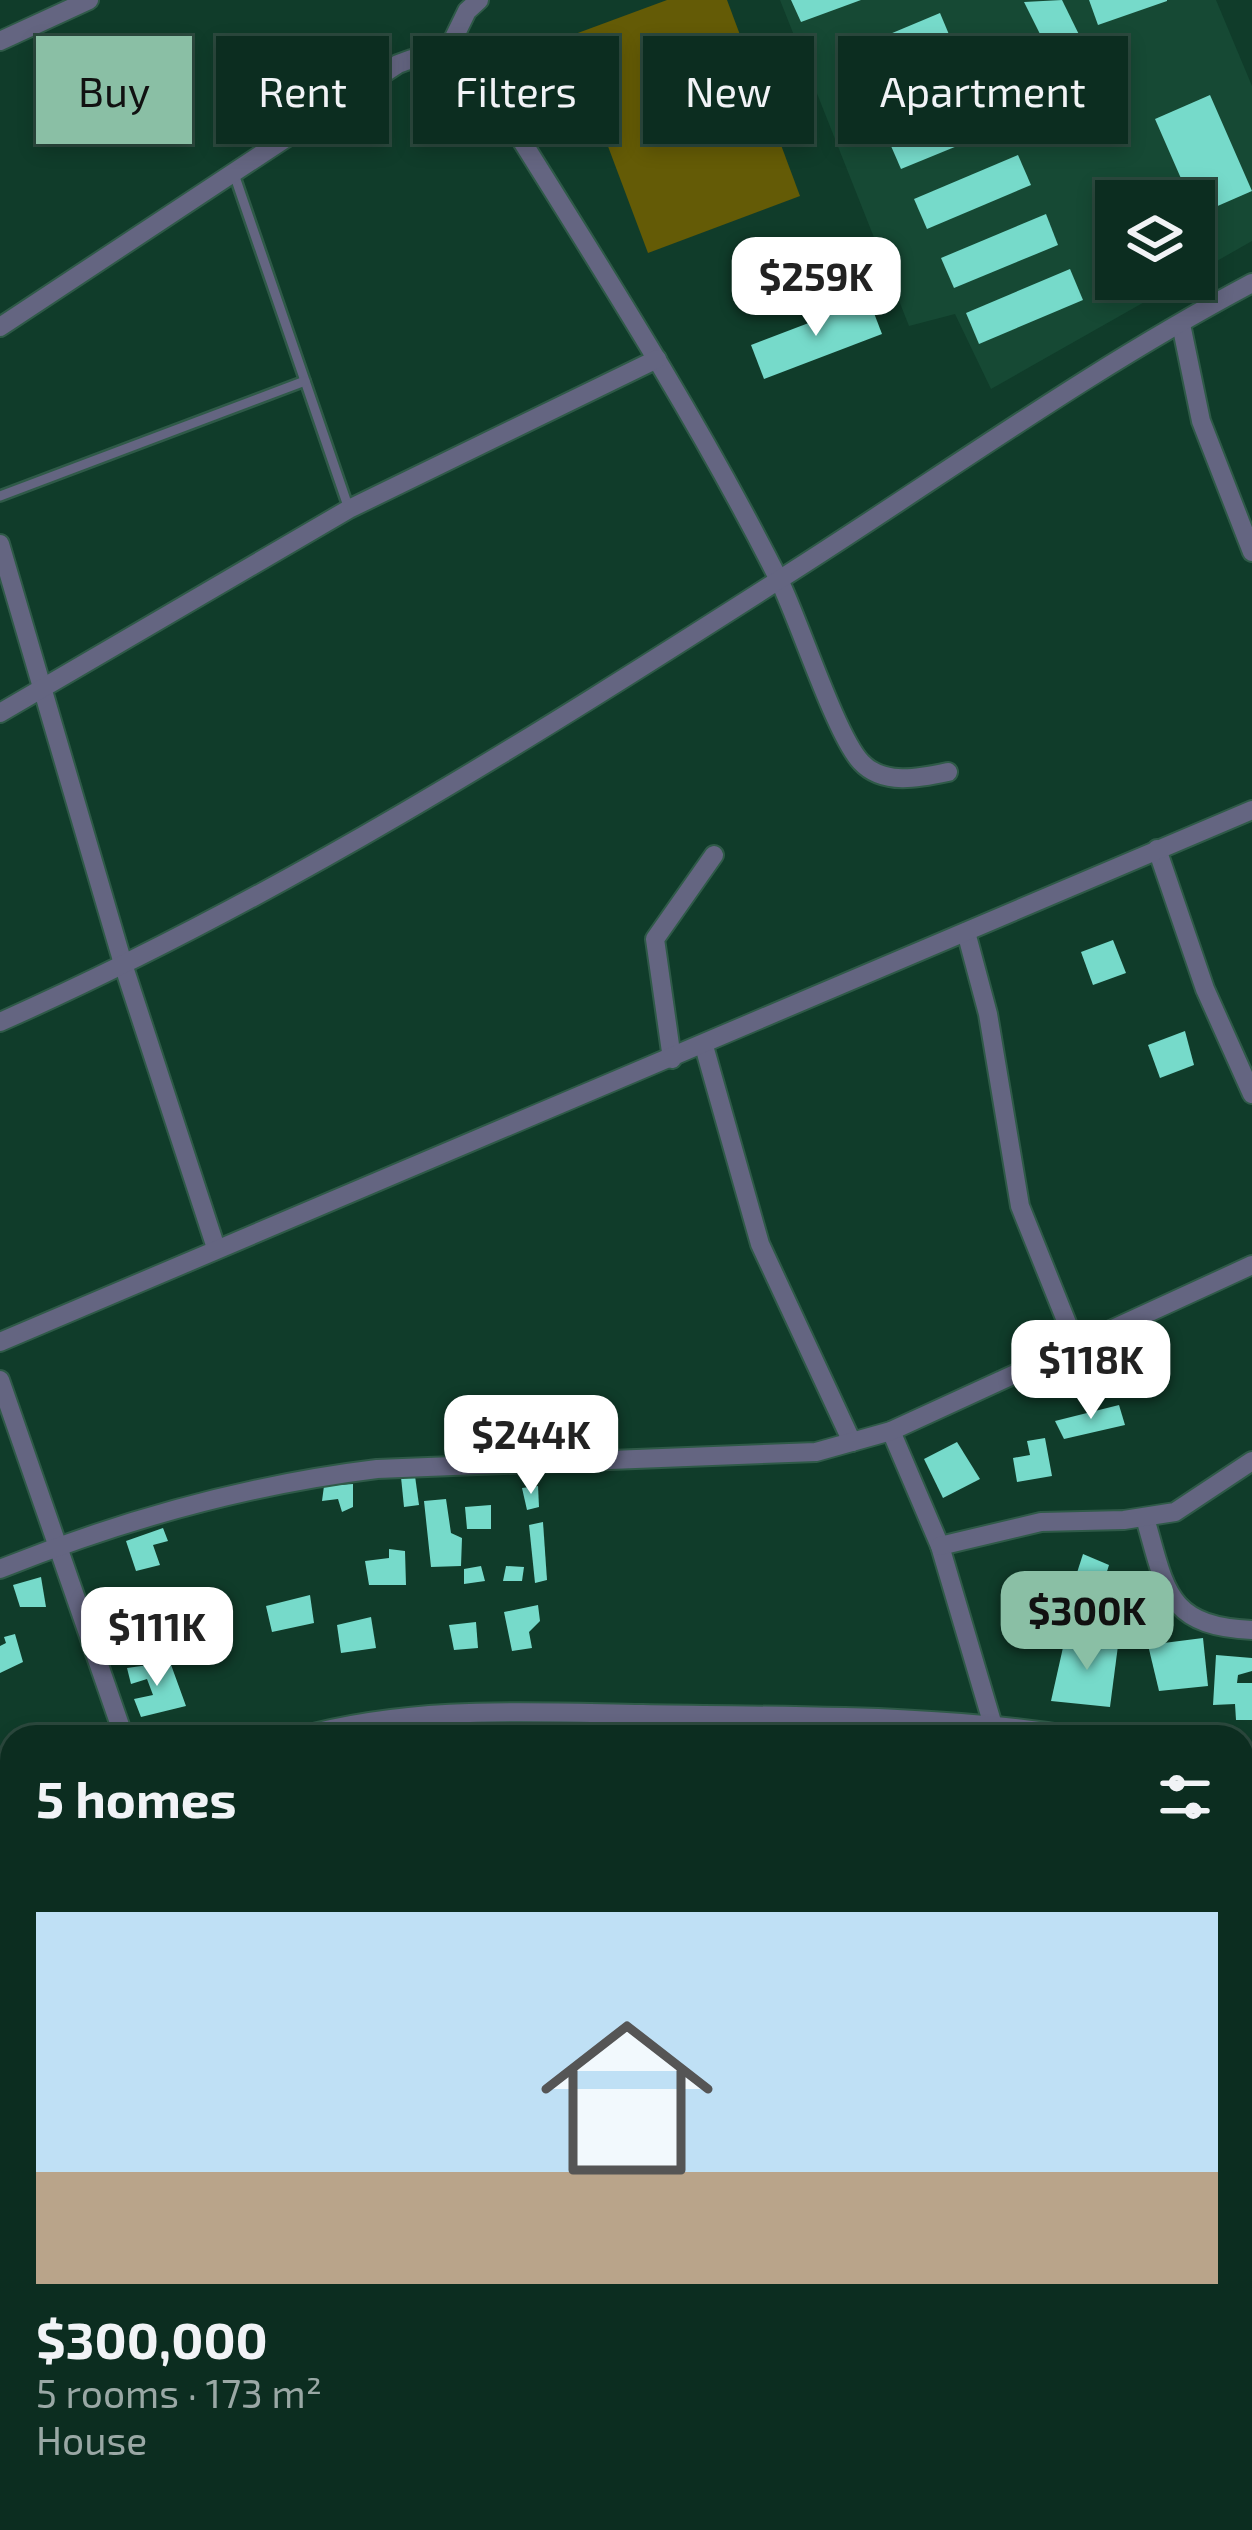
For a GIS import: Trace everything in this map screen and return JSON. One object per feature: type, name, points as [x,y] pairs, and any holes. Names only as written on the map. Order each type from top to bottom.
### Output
[{"type":"street","points":[[0,41],[89,0]]},
{"type":"street","points":[[455,36],[467,11],[479,0]]},
{"type":"street","points":[[0,327],[413,58]]},
{"type":"street","points":[[524,144],[657,359],[779,580],[858,760],[890,777],[912,779],[948,772]]},
{"type":"street","points":[[0,1022],[124,967],[304,872],[779,580],[1082,380],[1252,284]]},
{"type":"street","points":[[1181,324],[1202,421],[1252,552]]},
{"type":"street","points":[[0,713],[349,509],[657,359]]},
{"type":"street","points":[[0,544],[124,967],[216,1248]]},
{"type":"street","points":[[0,1342],[1252,810]]},
{"type":"street","points":[[1156,850],[1205,989],[1252,1094]]},
{"type":"street","points":[[673,1059],[655,939],[714,855]]},
{"type":"street","points":[[966,932],[988,1014],[1020,1207],[1075,1343]]},
{"type":"street","points":[[704,1046],[760,1244],[852,1442]]},
{"type":"street","points":[[0,1569],[186,1504],[310,1477],[377,1469],[772,1456],[852,1442],[891,1431],[1252,1264]]},
{"type":"street","points":[[0,1380],[120,1725]]},
{"type":"street","points":[[891,1431],[940,1546],[992,1722]]},
{"type":"street","points":[[940,1546],[1041,1522],[1145,1517],[1188,1507],[1252,1460]]},
{"type":"street","points":[[1145,1517],[1173,1605],[1193,1620],[1252,1630]]},
{"type":"street","points":[[363,1725],[433,1712],[879,1714],[1010,1725]]},
{"type":"street","points":[[644,1714],[647,1725]]},
{"type":"lane","points":[[234,173],[349,509]]},
{"type":"lane","points":[[0,496],[305,382]]},
{"type":"shaded area","points":[[667,0],[727,0],[740,36],[643,36],[643,144],[781,144],[800,196],[648,253],[607,144],[619,144],[619,36],[570,36]]},
{"type":"shaded area","points":[[780,0],[1216,0],[1252,86],[1252,241],[1215,262],[1215,180],[1095,180],[1095,300],[1148,300],[991,389],[955,314],[909,326],[814,86],[814,36],[794,36]]},
{"type":"building","points":[[791,0],[861,0],[801,22]]},
{"type":"building","points":[[1062,0],[1080,36],[1041,36],[1024,2]]},
{"type":"building","points":[[1089,0],[1167,0],[1167,1],[1098,25]]},
{"type":"building","points":[[940,13],[950,36],[885,36]]},
{"type":"building","points":[[1210,95],[1252,191],[1215,207],[1215,180],[1182,180],[1155,119]]},
{"type":"building","points":[[890,144],[962,144],[901,169]]},
{"type":"building","points":[[1018,155],[1031,185],[927,229],[914,199]]},
{"type":"building","points":[[1046,214],[1058,245],[954,288],[941,258]]},
{"type":"building","points":[[844,237],[857,273],[747,313],[734,277]]},
{"type":"building","points":[[1070,269],[1083,300],[979,344],[966,313]]},
{"type":"building","points":[[869,300],[882,334],[764,379],[751,345]]},
{"type":"building","points":[[1113,940],[1126,973],[1093,985],[1081,952]]},
{"type":"building","points":[[1185,1031],[1194,1065],[1160,1078],[1148,1045]]},
{"type":"building","points":[[1119,1405],[1125,1425],[1064,1439],[1055,1421]]},
{"type":"building","points":[[1045,1438],[1052,1476],[1017,1482],[1013,1458],[1030,1455],[1027,1441]]},
{"type":"building","points":[[957,1442],[980,1479],[943,1498],[924,1459]]},
{"type":"building","points":[[415,1476],[419,1505],[404,1507],[401,1477]]},
{"type":"building","points":[[353,1484],[353,1507],[342,1512],[338,1499],[322,1501],[324,1486]]},
{"type":"building","points":[[538,1486],[539,1507],[527,1510],[522,1488]]},
{"type":"building","points":[[446,1499],[451,1533],[462,1538],[461,1566],[431,1567],[424,1501]]},
{"type":"building","points":[[491,1505],[491,1529],[467,1529],[465,1507]]},
{"type":"building","points":[[543,1522],[547,1580],[535,1583],[529,1525]]},
{"type":"building","points":[[163,1528],[168,1541],[153,1545],[160,1565],[136,1571],[126,1541]]},
{"type":"building","points":[[389,1549],[405,1551],[406,1585],[369,1585],[365,1561],[389,1558]]},
{"type":"building","points":[[1083,1554],[1109,1565],[1102,1587],[1074,1582]]},
{"type":"building","points":[[481,1566],[485,1581],[464,1584],[464,1569]]},
{"type":"building","points":[[506,1566],[524,1567],[522,1581],[503,1581]]},
{"type":"building","points":[[41,1577],[46,1607],[20,1607],[13,1585]]},
{"type":"building","points":[[144,1593],[154,1630],[128,1642],[120,1604]]},
{"type":"building","points":[[310,1595],[314,1623],[272,1632],[266,1606]]},
{"type":"building","points":[[538,1605],[540,1621],[529,1632],[532,1648],[512,1651],[504,1612]]},
{"type":"building","points":[[371,1617],[376,1648],[341,1653],[337,1625]]},
{"type":"building","points":[[476,1622],[478,1648],[454,1650],[449,1625]]},
{"type":"building","points":[[15,1634],[23,1662],[0,1673],[0,1646],[6,1643],[4,1637]]},
{"type":"building","points":[[1119,1638],[1110,1707],[1051,1701],[1064,1643]]},
{"type":"building","points":[[1203,1638],[1208,1686],[1159,1691],[1148,1645]]},
{"type":"building","points":[[117,1646],[124,1663],[109,1665],[104,1649]]},
{"type":"building","points":[[1216,1655],[1252,1658],[1252,1671],[1238,1675],[1237,1683],[1252,1683],[1252,1720],[1236,1720],[1235,1704],[1213,1705]]},
{"type":"building","points":[[170,1662],[186,1706],[141,1717],[134,1699],[153,1695],[147,1679],[131,1684],[127,1668]]}]
